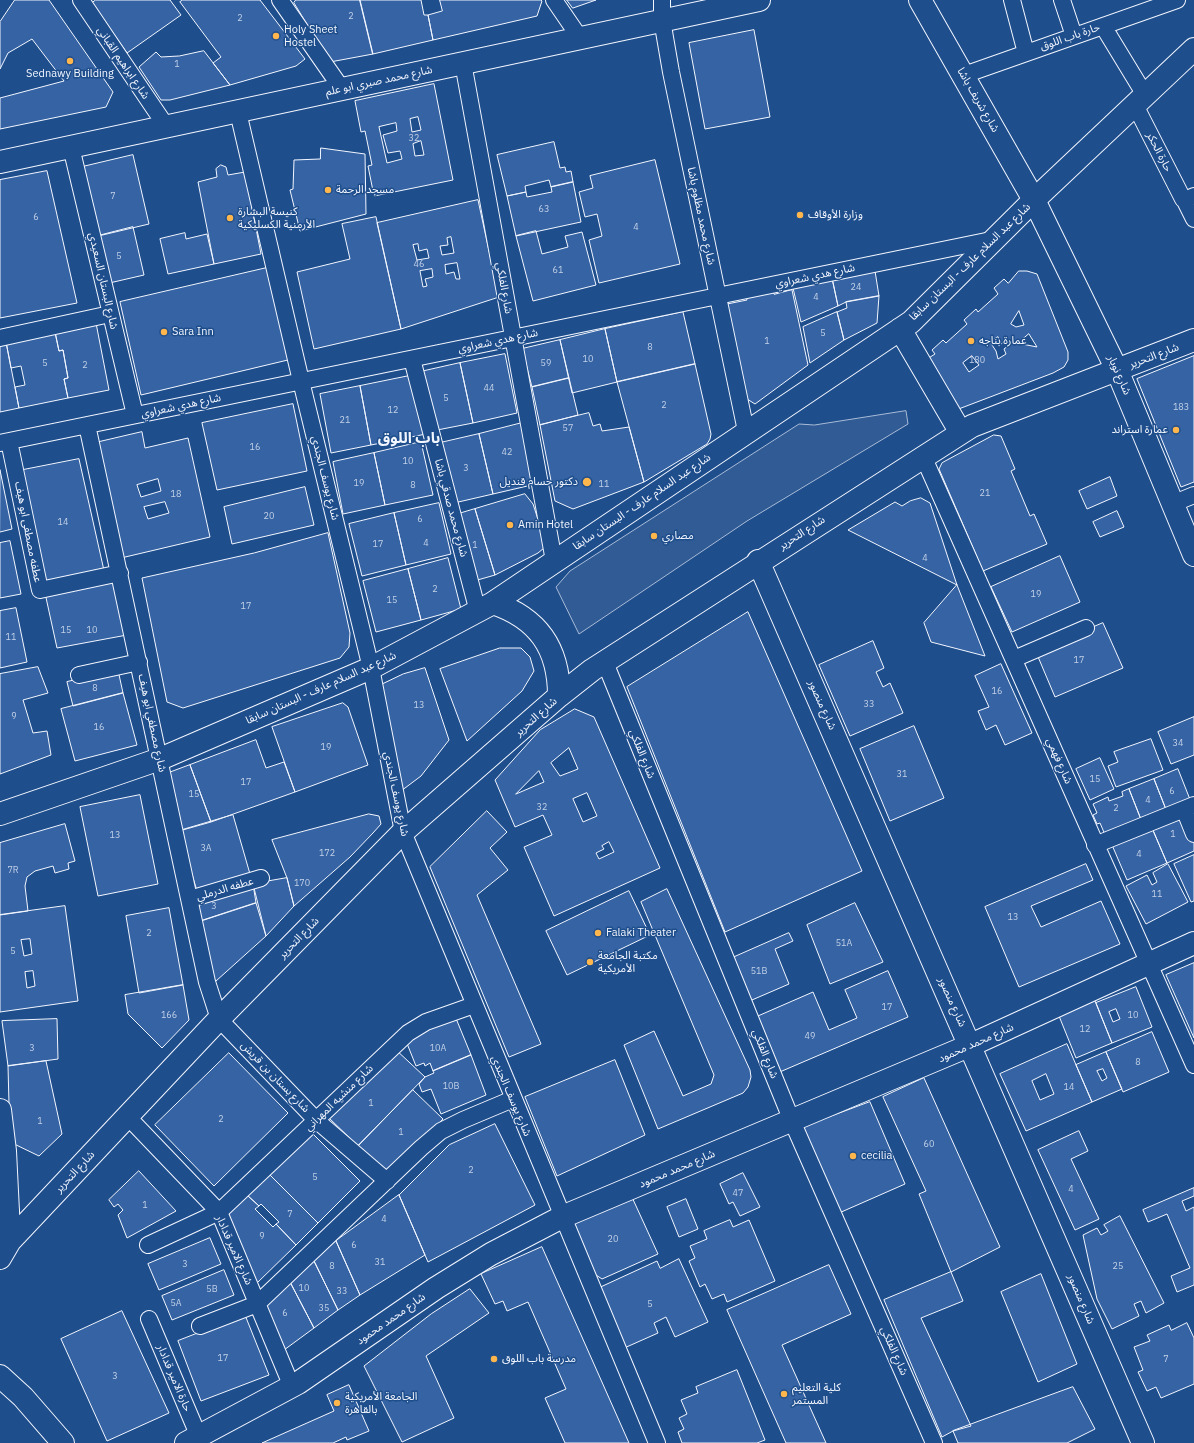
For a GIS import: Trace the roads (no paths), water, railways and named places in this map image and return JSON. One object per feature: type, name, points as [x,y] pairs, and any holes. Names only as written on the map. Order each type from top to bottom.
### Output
[{"type":"main road","name":"شارع محمد صبري ابو علم","points":[[0,162],[580,38],[662,10],[759,0]]},
{"type":"main road","name":"شارع شريف باشا","points":[[920,0],[1034,200]]},
{"type":"main road","name":"شارع عبد السلام عارف - البستان سابقا","points":[[0,814],[160,759],[371,668],[485,607],[900,329],[926,308],[1034,200],[1140,100],[1192,57]]},
{"type":"main road","name":"شارع نوبار","points":[[1034,200],[1117,370],[1194,555]]},
{"type":"main road","points":[[900,329],[961,433]]},
{"type":"main road","name":"شارع التحرير","points":[[5,1250],[127,1116],[219,1019],[402,832],[559,696],[604,660],[961,433],[990,418],[1194,340]]},
{"type":"main road","name":"شارع منصور","points":[[758,561],[971,1045],[1143,1443]]},
{"type":"main road","points":[[485,607],[521,615],[543,637],[556,665],[559,696]]},
{"type":"main road","name":"شارع محمد محمود","points":[[193,1440],[292,1387],[460,1273],[491,1254],[562,1217],[971,1045],[1194,943]]},
{"type":"main road","points":[[0,1110],[5,1151],[5,1250]]},
{"type":"main road","points":[[0,1376],[22,1397],[62,1443]]},
{"type":"street","name":"شارع ابراهيم القباني","points":[[81,0],[166,126]]},
{"type":"street","points":[[280,0],[342,89]]},
{"type":"street","points":[[554,0],[580,38]]},
{"type":"street","points":[[1012,0],[1026,53]]},
{"type":"street","points":[[1062,0],[1074,36]]},
{"type":"street","name":"حارة باب اللوق","points":[[964,75],[1177,0]]},
{"type":"street","name":"شارع محمد مظلوم باشا","points":[[662,10],[746,431]]},
{"type":"street","name":"حارة الحكر","points":[[1103,26],[1189,198],[1194,219]]},
{"type":"street","name":"شارع الفلكي","points":[[463,63],[554,561]]},
{"type":"street","name":"شارع يوسف الجندي","points":[[238,112],[301,381],[371,668],[402,832],[657,1443]]},
{"type":"street","name":"شارع البستان السعيدي","points":[[71,147],[135,416]]},
{"type":"street","name":"شارع هدي شعراوي","points":[[5,442],[996,239]]},
{"type":"street","points":[[0,338],[110,314]]},
{"type":"street","name":"شارع محمد صدقي باشا","points":[[412,358],[485,607]]},
{"type":"street","name":"شارع مصطفي ابو هيف","points":[[87,426],[208,982],[219,1019]]},
{"type":"street","name":"عطفه مصطفى ابو هيف","points":[[5,442],[40,590],[120,573]]},
{"type":"street","name":"شارع فهمي","points":[[923,456],[1194,1065]]},
{"type":"street","points":[[1172,504],[1194,495]]},
{"type":"street","points":[[1014,659],[1086,628]]},
{"type":"street","name":"شارع الفلكي","points":[[604,660],[792,1121],[934,1443]]},
{"type":"street","points":[[79,674],[139,662]]},
{"type":"street","points":[[1095,845],[1189,807],[1194,834]]},
{"type":"street","name":"عطفه الدرملي","points":[[190,899],[261,878]]},
{"type":"street","name":"شارع منشيه المهراني","points":[[148,1245],[219,1212],[408,1033],[426,1022],[474,1005]]},
{"type":"street","name":"شارع بستان بن قريش","points":[[219,1019],[316,1120],[386,1181]]},
{"type":"street","points":[[200,1326],[257,1304],[386,1181],[441,1131],[513,1099]]},
{"type":"street","name":"شارع الامير قدادار","points":[[127,1116],[219,1212],[292,1387]]},
{"type":"street","name":"حارة الامير قدادار","points":[[149,1319],[193,1440]]},
{"type":"place","name":"Holy Sheet Hostel","points":[[276,36]]},
{"type":"place","name":"Sednawy Building","points":[[70,61]]},
{"type":"place","name":"مسجد الرحمة","points":[[328,190]]},
{"type":"place","name":"وزارة الأوقاف","points":[[800,215]]},
{"type":"place","name":"كنيسة البشارة الأرمنية الكسليكية","points":[[230,218]]},
{"type":"place","name":"Sara Inn","points":[[164,332]]},
{"type":"place","name":"عمارة بناجه","points":[[971,341]]},
{"type":"place","name":"عمارة استراند","points":[[1176,430]]},
{"type":"place","name":"دكتور حسام قنديل","points":[[587,482]]},
{"type":"place","name":"Amin Hotel","points":[[510,525]]},
{"type":"place","name":"مصاري","points":[[654,536]]},
{"type":"place","name":"Falaki Theater","points":[[598,933]]},
{"type":"place","name":"مكتبة الجامعة الأمريكية","points":[[590,962]]},
{"type":"place","name":"cecilia","points":[[853,1156]]},
{"type":"place","name":"مدرسة باب اللوق","points":[[494,1359]]},
{"type":"place","name":"كلية التعليم المستمر","points":[[784,1394]]},
{"type":"place","name":"الجامعة الأمريكية بالقاهرة","points":[[337,1403]]},
{"type":"district","name":"باب اللوق","points":[[409,439]]}]
